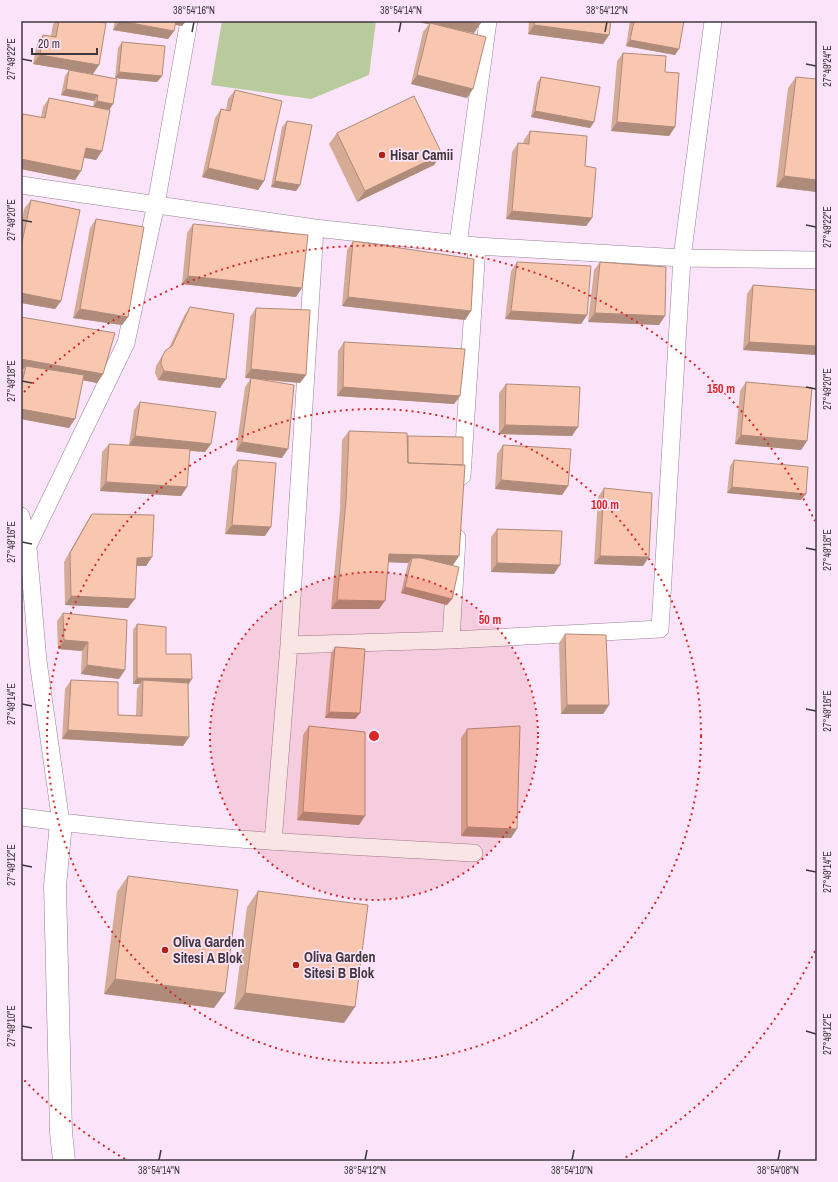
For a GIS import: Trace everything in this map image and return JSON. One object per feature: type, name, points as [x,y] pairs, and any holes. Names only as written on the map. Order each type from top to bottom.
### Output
[{"type":"street","points":[[24,554],[126,343],[156,204],[189,21]]},
{"type":"street","points":[[458,244],[488,21]]},
{"type":"street","points":[[289,645],[451,640],[660,629],[682,258],[713,21]]},
{"type":"street","points":[[21,185],[315,228],[477,246],[682,258],[815,260]]},
{"type":"street","points":[[273,842],[289,645],[315,228]]},
{"type":"street","points":[[461,490],[477,246]]},
{"type":"street","points":[[21,516],[24,554],[38,662],[61,823],[55,886],[61,1132],[64,1161]]},
{"type":"street","points":[[451,640],[458,522]]},
{"type":"street","points":[[21,817],[61,823],[273,842],[474,853]]},
{"type":"green space","points":[[222,21],[376,21],[369,75],[311,99],[211,85]]},
{"type":"building","points":[[59,21],[92,21],[106,23],[99,65],[40,55],[43,35],[56,37]]},
{"type":"building","points":[[120,21],[176,21],[174,31]]},
{"type":"building","points":[[464,21],[481,21],[480,24]]},
{"type":"building","points":[[534,21],[611,21],[609,35],[534,25]]},
{"type":"building","points":[[634,21],[684,21],[679,49],[630,40]]},
{"type":"building","points":[[430,23],[486,37],[473,89],[417,75]]},
{"type":"building","points":[[122,42],[165,46],[162,76],[119,72]]},
{"type":"building","points":[[623,53],[666,56],[665,72],[679,73],[675,127],[617,122]]},
{"type":"building","points":[[69,70],[117,79],[113,104],[97,101],[98,95],[66,89]]},
{"type":"building","points":[[541,77],[600,87],[594,122],[535,111]]},
{"type":"building","points":[[796,77],[817,79],[817,180],[784,176]]},
{"type":"building","points":[[235,90],[282,101],[264,181],[208,168],[221,109],[230,111]]},
{"type":"building","name":"Hisar Camii","points":[[414,96],[442,154],[365,191],[337,133]]},
{"type":"building","points":[[49,98],[110,110],[102,151],[86,148],[81,171],[21,159],[21,126],[23,114],[45,118]]},
{"type":"building","points":[[287,121],[312,125],[300,185],[275,181]]},
{"type":"building","points":[[530,131],[587,136],[585,166],[596,168],[592,218],[512,211],[518,143],[529,144]]},
{"type":"building","points":[[31,200],[80,210],[61,301],[21,293],[21,247]]},
{"type":"building","points":[[96,219],[144,227],[128,317],[80,309]]},
{"type":"building","points":[[193,224],[308,235],[302,288],[188,276]]},
{"type":"building","points":[[353,241],[474,259],[471,311],[348,297]]},
{"type":"building","points":[[517,262],[591,266],[587,315],[511,311]]},
{"type":"building","points":[[600,262],[666,267],[665,316],[595,313]]},
{"type":"building","points":[[753,285],[817,290],[817,346],[749,342]]},
{"type":"building","points":[[190,307],[234,314],[226,379],[164,371],[161,364],[162,357],[165,351],[172,346]]},
{"type":"building","points":[[256,308],[310,310],[306,375],[251,369]]},
{"type":"building","points":[[21,317],[115,333],[103,374],[21,359]]},
{"type":"building","points":[[344,342],[465,349],[460,396],[343,387]]},
{"type":"building","points":[[26,366],[84,375],[75,419],[21,409],[21,387]]},
{"type":"building","points":[[251,378],[294,385],[288,449],[242,442]]},
{"type":"building","points":[[746,382],[812,388],[807,441],[741,435]]},
{"type":"building","points":[[506,384],[580,387],[578,427],[505,425]]},
{"type":"building","points":[[140,402],[216,412],[211,444],[135,436]]},
{"type":"building","points":[[349,431],[407,433],[408,463],[465,465],[459,556],[389,554],[385,601],[337,600],[346,501]]},
{"type":"building","points":[[408,436],[463,437],[463,465],[408,463]]},
{"type":"building","points":[[109,444],[190,449],[187,487],[106,482]]},
{"type":"building","points":[[503,445],[571,449],[568,486],[501,480]]},
{"type":"building","points":[[238,460],[276,463],[271,527],[232,525]]},
{"type":"building","points":[[734,460],[808,467],[806,494],[732,487]]},
{"type":"building","points":[[604,488],[652,493],[649,557],[600,556]]},
{"type":"building","points":[[92,514],[154,515],[152,557],[137,558],[135,599],[71,596],[70,553]]},
{"type":"building","points":[[497,529],[562,531],[560,565],[497,563]]},
{"type":"building","points":[[412,558],[421,558],[459,567],[452,599],[405,587]]},
{"type":"building","points":[[63,613],[127,620],[125,670],[87,665],[88,642],[64,640]]},
{"type":"building","points":[[137,624],[166,627],[166,654],[191,654],[192,679],[137,678]]},
{"type":"building","points":[[565,634],[606,635],[609,705],[567,705]]},
{"type":"building","points":[[335,647],[365,649],[360,713],[329,712]]},
{"type":"building","points":[[71,680],[118,682],[118,715],[142,716],[143,680],[188,683],[189,737],[68,730]]},
{"type":"building","points":[[309,726],[365,732],[365,816],[303,812]]},
{"type":"building","points":[[520,726],[517,829],[467,827],[467,729]]},
{"type":"building","name":"Oliva Garden Sitesi A Blok","points":[[128,876],[238,890],[225,993],[115,979]]},
{"type":"building","name":"Oliva Garden Sitesi B Blok","points":[[258,891],[368,905],[355,1007],[245,993]]},
{"type":"place","name":"Hisar Camii","points":[[382,155]]},
{"type":"place","name":"Oliva Garden Sitesi A Blok","points":[[165,950]]},
{"type":"place","name":"Oliva Garden Sitesi B Blok","points":[[296,965]]}]
